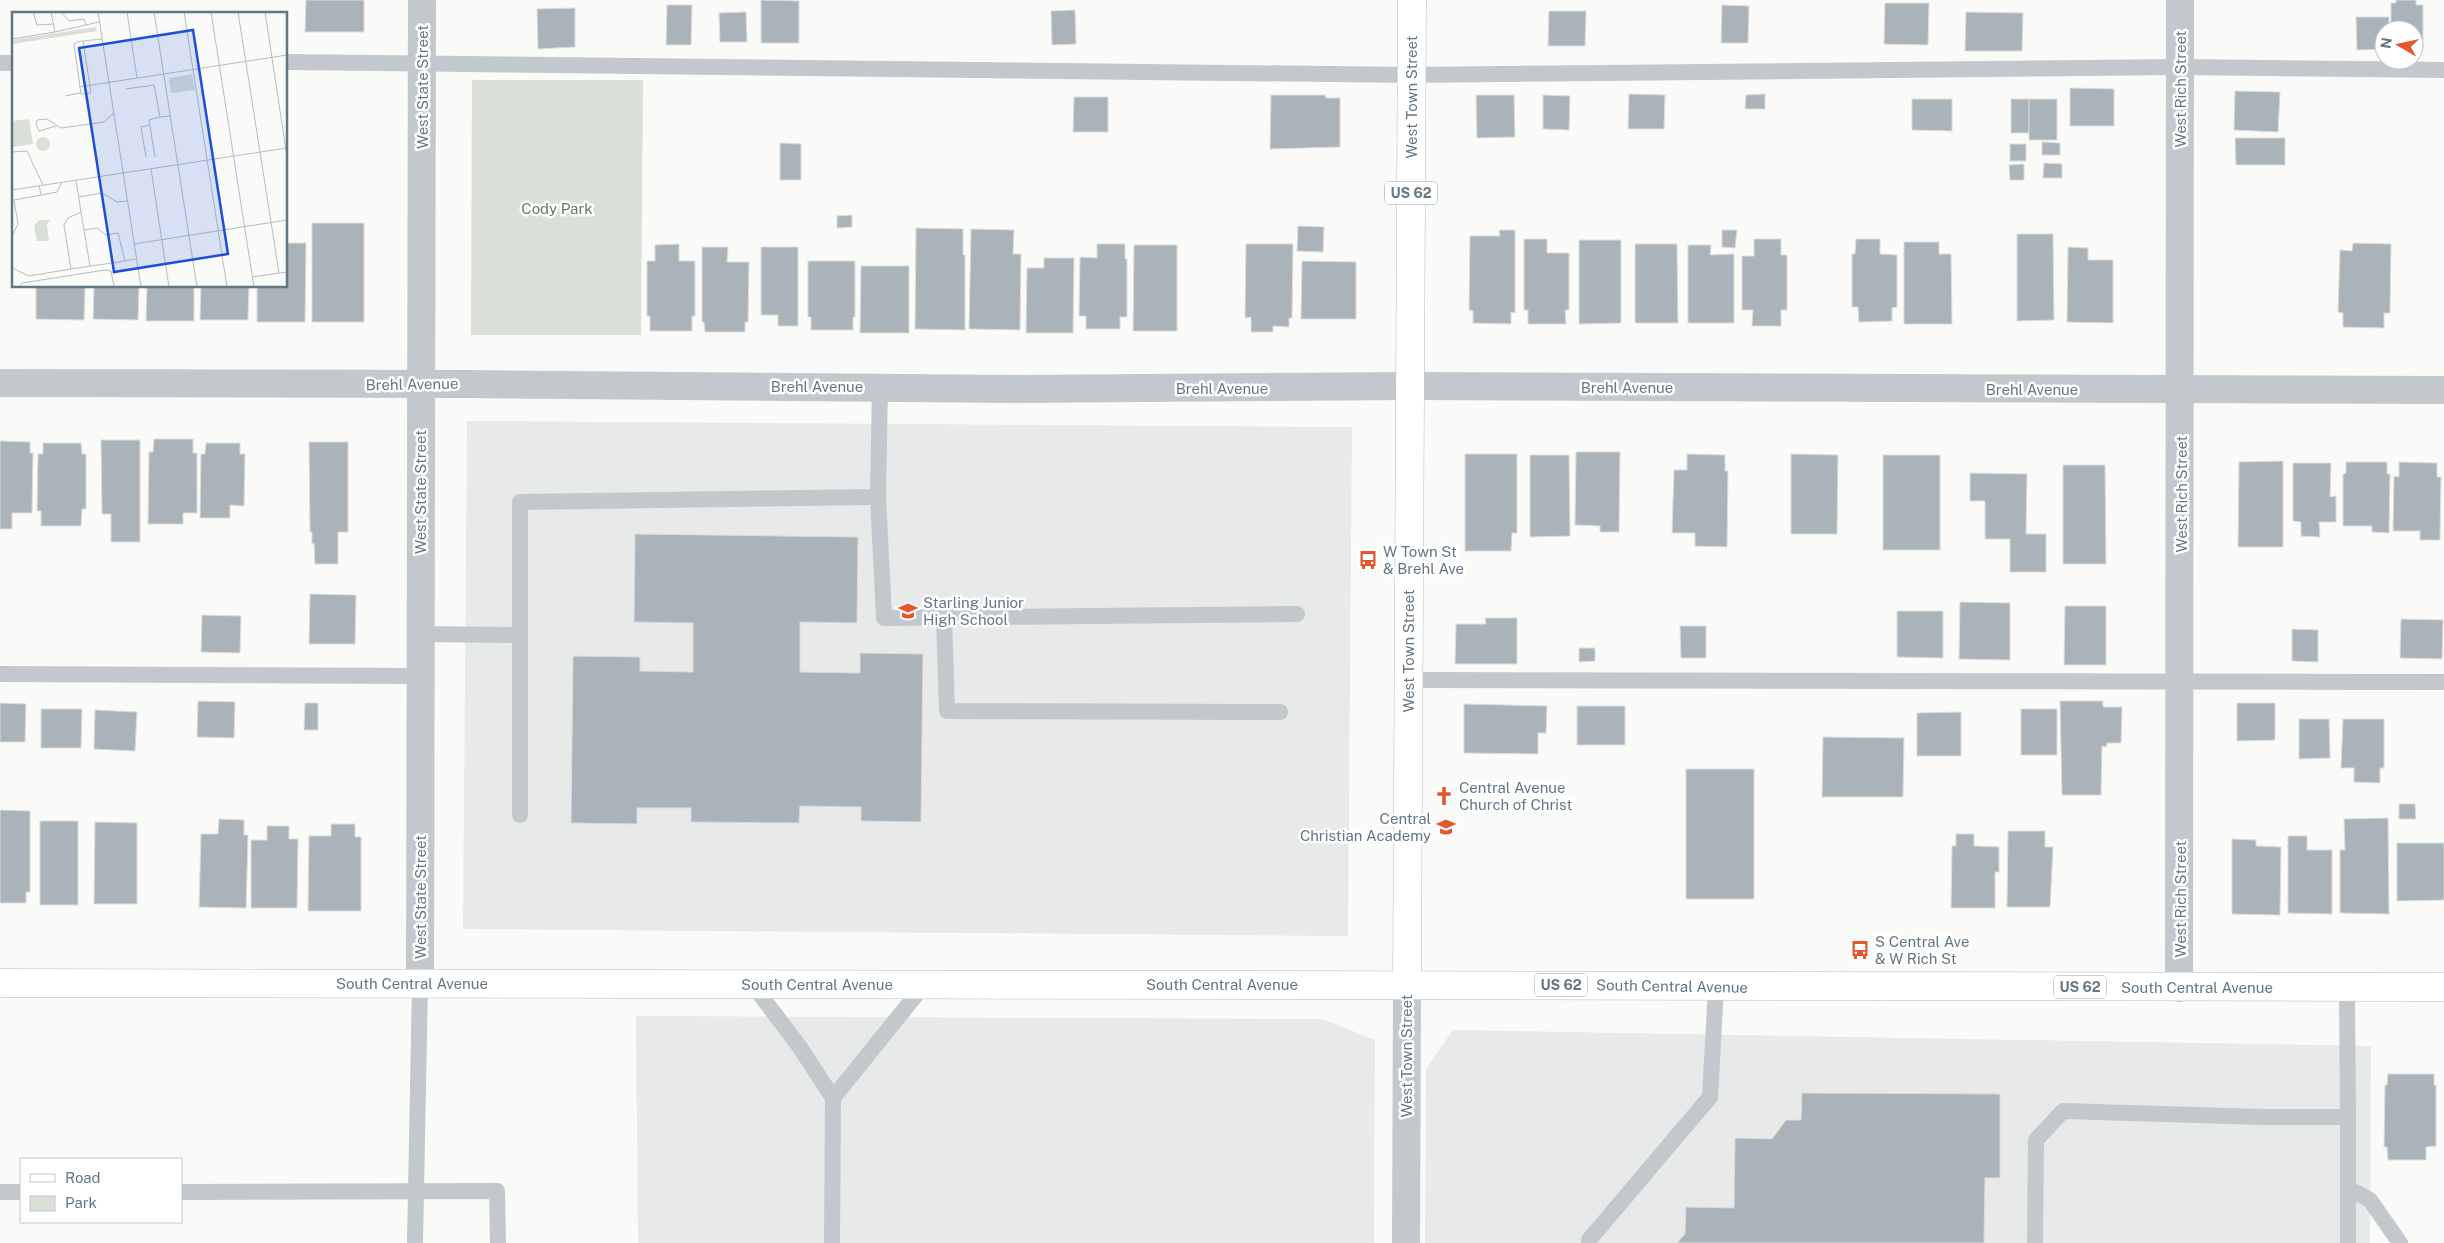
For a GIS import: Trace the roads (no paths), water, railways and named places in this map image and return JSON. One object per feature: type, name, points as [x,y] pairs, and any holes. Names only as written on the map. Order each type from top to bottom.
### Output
[{"type":"main road","name":"West Town Street","points":[[1407,984],[1412,0]]},
{"type":"main road","name":"South Central Avenue","points":[[0,983],[2444,987]]},
{"type":"street","name":"West State Street","points":[[420,983],[422,0]]},
{"type":"street","name":"West Rich Street","points":[[2179,988],[2181,681],[2180,0]]},
{"type":"street","name":"Brehl Avenue","points":[[0,383],[880,386],[1015,389],[1410,386],[2444,390]]},
{"type":"street","name":"West Town Street","points":[[1406,1243],[1407,984]]},
{"type":"lane","points":[[288,62],[422,62],[1411,75],[2180,67],[2444,70]]},
{"type":"lane","points":[[880,386],[878,497],[884,618],[1297,614]]},
{"type":"lane","points":[[520,815],[520,502],[878,497]]},
{"type":"lane","points":[[944,618],[947,711],[1280,712]]},
{"type":"lane","points":[[420,634],[519,635]]},
{"type":"lane","points":[[0,674],[420,676]]},
{"type":"lane","points":[[1408,680],[2444,682]]},
{"type":"lane","points":[[415,1243],[420,983]]},
{"type":"lane","points":[[752,984],[799,1046],[833,1098],[832,1243]]},
{"type":"lane","points":[[833,1098],[924,984]]},
{"type":"lane","points":[[1589,1243],[1589,1240],[1710,1097],[1716,987]]},
{"type":"lane","points":[[2348,988],[2348,1243]]},
{"type":"lane","points":[[2035,1243],[2036,1140],[2063,1112],[2263,1118],[2348,1116]]},
{"type":"lane","points":[[2348,1188],[2370,1200],[2400,1243]]},
{"type":"lane","points":[[182,1192],[497,1191],[498,1243]]},
{"type":"lane","points":[[0,1192],[20,1192]]},
{"type":"place","name":"W Town St & Brehl Ave","points":[[1368,560]]},
{"type":"place","name":"Starling Junior High School","points":[[908,611]]},
{"type":"place","name":"Central Avenue Church of Christ","points":[[1444,796]]},
{"type":"place","name":"Central Christian Academy","points":[[1446,827]]},
{"type":"place","name":"S Central Ave & W Rich St","points":[[1860,950]]},
{"type":"park label","name":"Cody Park","points":[[557,208]]}]
